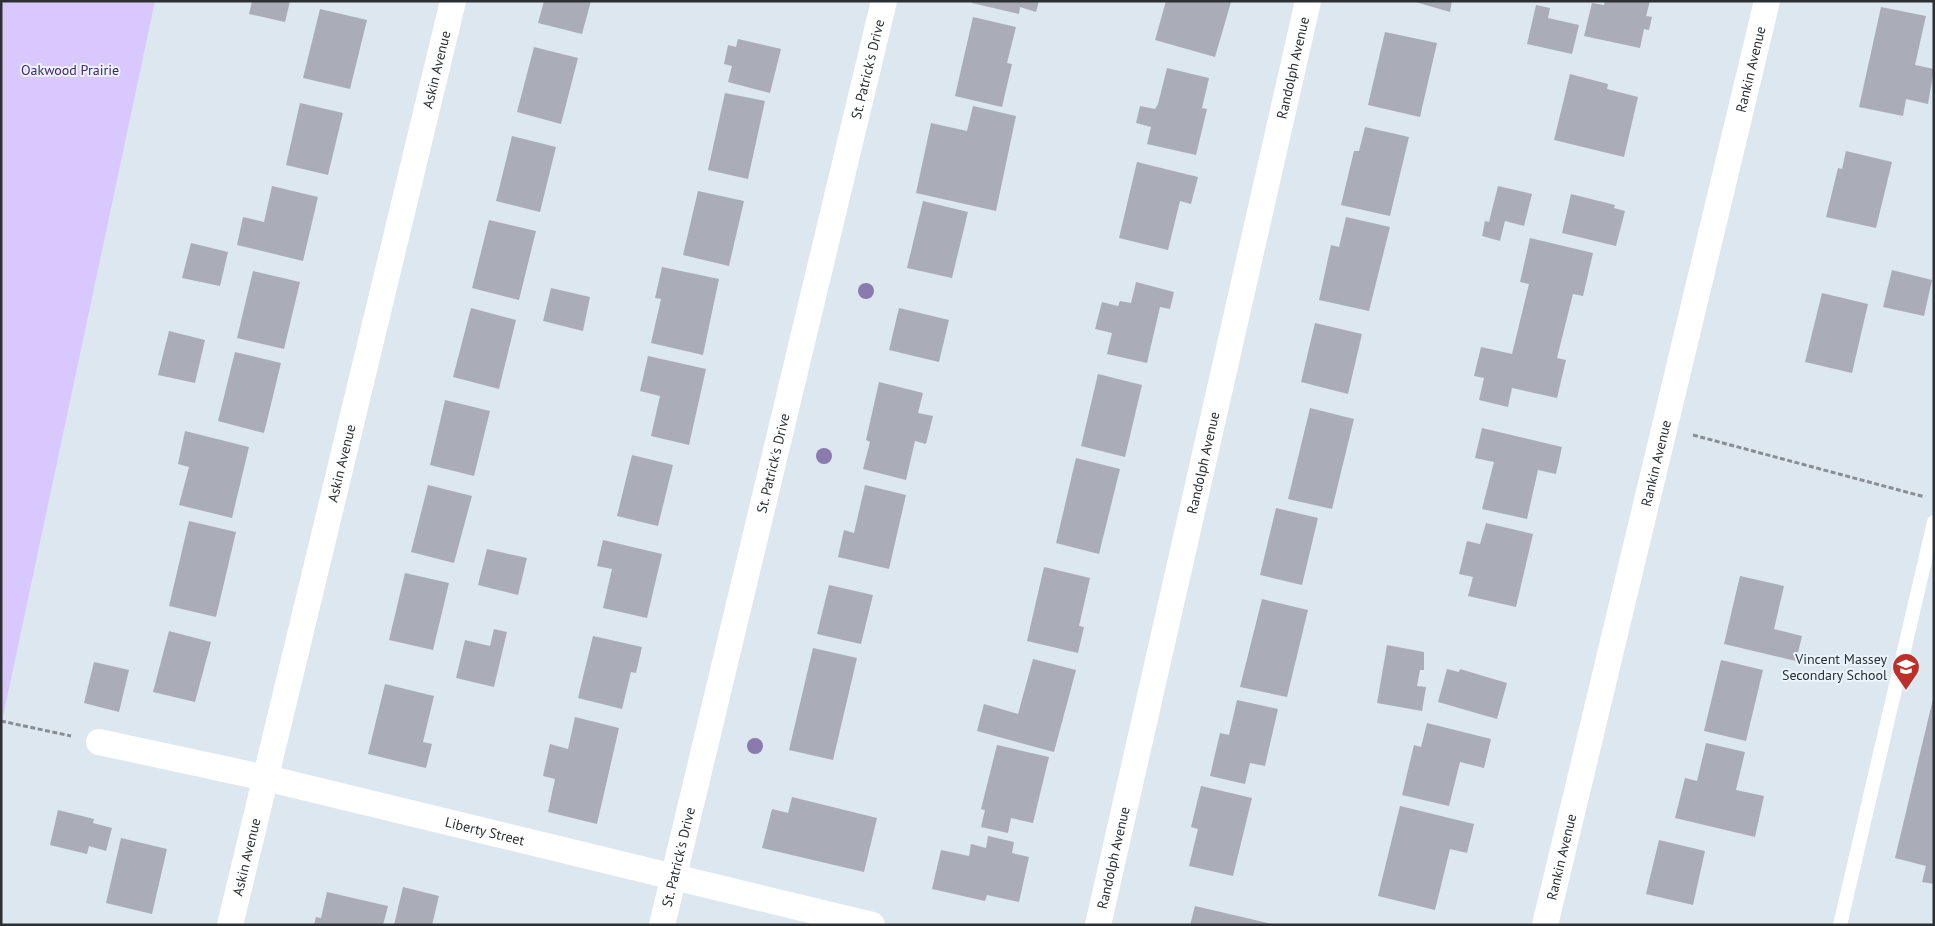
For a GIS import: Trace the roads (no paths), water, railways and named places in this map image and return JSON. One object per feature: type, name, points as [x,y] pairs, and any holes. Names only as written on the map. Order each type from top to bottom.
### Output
[{"type":"street","name":"Askin Avenue","points":[[230,925],[453,1]]},
{"type":"street","name":"St. Patrick's Drive","points":[[662,925],[884,1]]},
{"type":"street","name":"Randolph Avenue","points":[[1098,925],[1308,1]]},
{"type":"street","name":"Rankin Avenue","points":[[1545,925],[1767,1]]},
{"type":"street","name":"Liberty Street","points":[[99,742],[266,778],[872,925]]},
{"type":"lane","points":[[1840,925],[1934,522]]},
{"type":"place","name":"Vincent Massey Secondary School","points":[[1906,691]]},
{"type":"park label","name":"Oakwood Prairie","points":[[70,70]]}]
